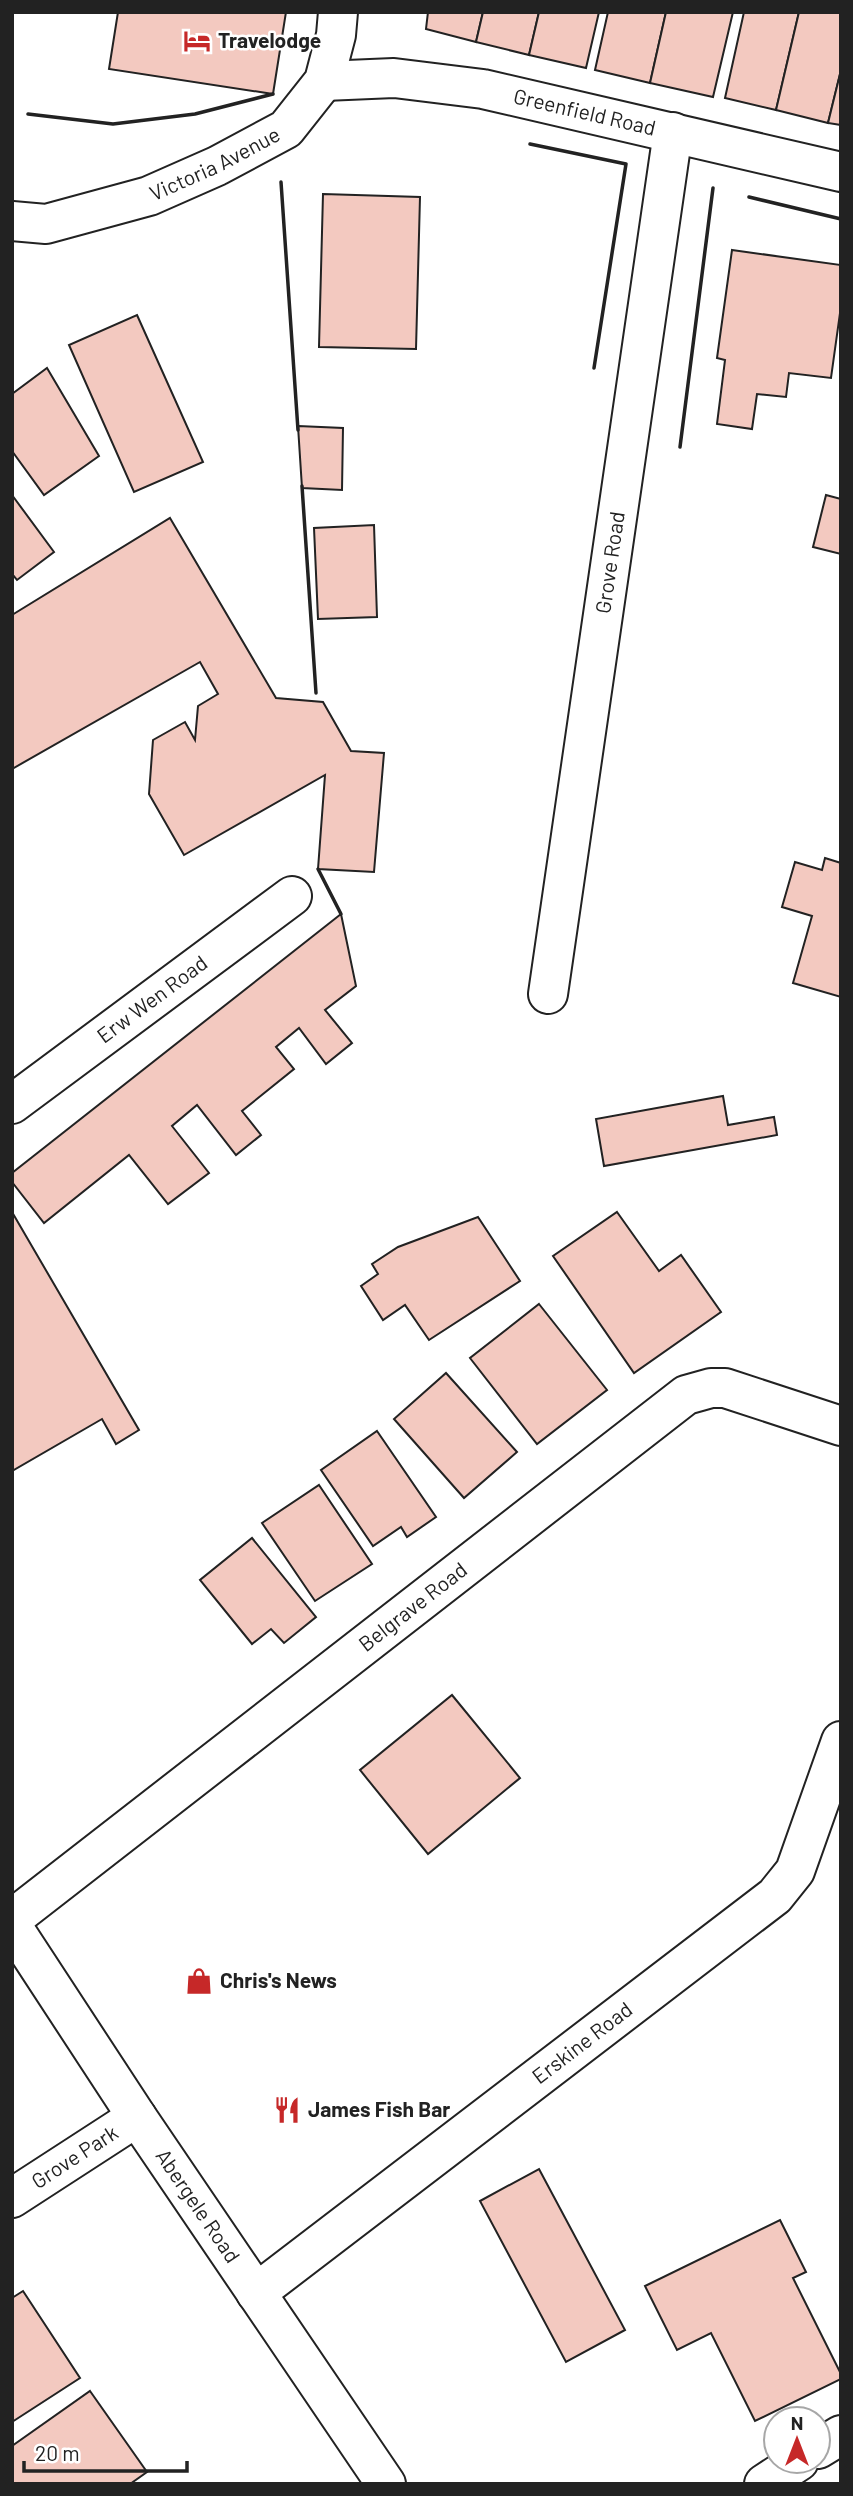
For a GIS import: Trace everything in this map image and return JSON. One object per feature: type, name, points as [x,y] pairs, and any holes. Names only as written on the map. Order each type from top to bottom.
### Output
[{"type":"street","name":"Victoria Avenue","points":[[12,221],[46,224],[149,196],[217,166],[286,129],[324,81],[336,34],[338,12]]},
{"type":"street","name":"Greenfield Road","points":[[324,81],[394,78],[483,89],[841,172]]},
{"type":"street","name":"Grove Road","points":[[548,994],[673,132]]},
{"type":"street","name":"Erw Wen Road","points":[[12,1104],[292,896]]},
{"type":"street","name":"Belgrave Road","points":[[12,1919],[686,1395],[711,1388],[725,1388],[841,1426]]},
{"type":"street","name":"Erskine Road","points":[[256,2293],[775,1896],[795,1871],[841,1741]]},
{"type":"street","name":"Abergele Road","points":[[12,1926],[137,2117],[386,2484]]},
{"type":"street","name":"Grove Park","points":[[12,2198],[137,2117]]},
{"type":"building","name":"Travelodge","points":[[118,12],[286,12],[273,94],[109,69]]},
{"type":"building","points":[[428,12],[483,12],[476,42],[426,29]]},
{"type":"building","points":[[483,12],[539,12],[529,55],[476,42]]},
{"type":"building","points":[[539,12],[599,12],[586,68],[529,55]]},
{"type":"building","points":[[608,12],[666,12],[650,83],[595,70]]},
{"type":"building","points":[[666,12],[733,12],[713,97],[650,83]]},
{"type":"building","points":[[744,12],[799,12],[776,110],[725,98]]},
{"type":"building","points":[[799,12],[841,12],[841,70],[828,123],[776,110]]},
{"type":"building","points":[[841,70],[841,125],[828,123]]},
{"type":"building","points":[[323,194],[420,197],[416,349],[319,347]]},
{"type":"building","points":[[732,250],[841,265],[841,306],[831,378],[789,373],[786,397],[757,394],[752,429],[717,424],[725,360],[717,358]]},
{"type":"building","points":[[137,315],[203,462],[134,492],[69,345]]},
{"type":"building","points":[[47,368],[99,456],[44,495],[12,451],[12,394]]},
{"type":"building","points":[[298,426],[343,428],[342,490],[302,488]]},
{"type":"building","points":[[12,495],[54,552],[17,580],[12,574]]},
{"type":"building","points":[[826,495],[841,499],[841,554],[813,547]]},
{"type":"building","points":[[170,518],[276,698],[323,702],[351,751],[384,753],[374,872],[318,869],[325,775],[184,855],[149,794],[153,740],[185,722],[195,740],[198,706],[218,694],[200,662],[12,769],[12,615]]},
{"type":"building","points":[[374,525],[377,617],[318,619],[314,528]]},
{"type":"building","points":[[825,858],[841,863],[841,997],[793,983],[812,916],[782,907],[795,862],[822,870]]},
{"type":"building","points":[[341,914],[356,986],[325,1010],[352,1043],[326,1064],[299,1028],[276,1047],[294,1069],[242,1111],[261,1135],[236,1155],[197,1105],[172,1126],[209,1173],[168,1204],[129,1155],[44,1223],[12,1182],[12,1173]]},
{"type":"building","points":[[723,1096],[728,1125],[774,1117],[777,1135],[604,1166],[596,1119]]},
{"type":"building","points":[[12,1212],[139,1430],[116,1444],[102,1419],[12,1471]]},
{"type":"building","points":[[617,1212],[659,1271],[681,1255],[721,1312],[634,1373],[553,1256]]},
{"type":"building","points":[[478,1217],[520,1281],[429,1340],[405,1305],[383,1320],[361,1286],[378,1274],[372,1264],[398,1247]]},
{"type":"building","points":[[539,1304],[607,1390],[537,1444],[470,1358]]},
{"type":"building","points":[[446,1373],[517,1452],[464,1498],[394,1419]]},
{"type":"building","points":[[377,1431],[436,1517],[407,1537],[401,1527],[373,1546],[321,1470]]},
{"type":"building","points":[[319,1485],[372,1564],[315,1601],[262,1523]]},
{"type":"building","points":[[252,1538],[316,1617],[284,1643],[271,1629],[252,1644],[200,1580]]},
{"type":"building","points":[[452,1695],[520,1778],[428,1854],[360,1770]]},
{"type":"building","points":[[539,2169],[625,2330],[566,2362],[480,2201]]},
{"type":"building","points":[[780,2220],[806,2272],[793,2278],[841,2374],[841,2379],[788,2405],[762,2405],[762,2418],[755,2421],[711,2333],[677,2350],[645,2286]]},
{"type":"building","points":[[23,2291],[80,2378],[12,2422],[12,2298]]},
{"type":"building","points":[[90,2391],[147,2472],[130,2484],[12,2484],[12,2446]]},
{"type":"wall","points":[[28,114],[113,124],[195,114],[273,94]]},
{"type":"wall","points":[[530,144],[626,164],[594,368]]},
{"type":"wall","points":[[281,182],[298,430]]},
{"type":"wall","points":[[680,447],[713,188]]},
{"type":"wall","points":[[749,197],[841,219]]},
{"type":"wall","points":[[302,486],[316,693]]},
{"type":"wall","points":[[318,869],[341,914]]},
{"type":"place","name":"Travelodge","points":[[197,41]]},
{"type":"place","name":"Chris's News","points":[[199,1981]]},
{"type":"place","name":"James Fish Bar","points":[[287,2110]]}]
